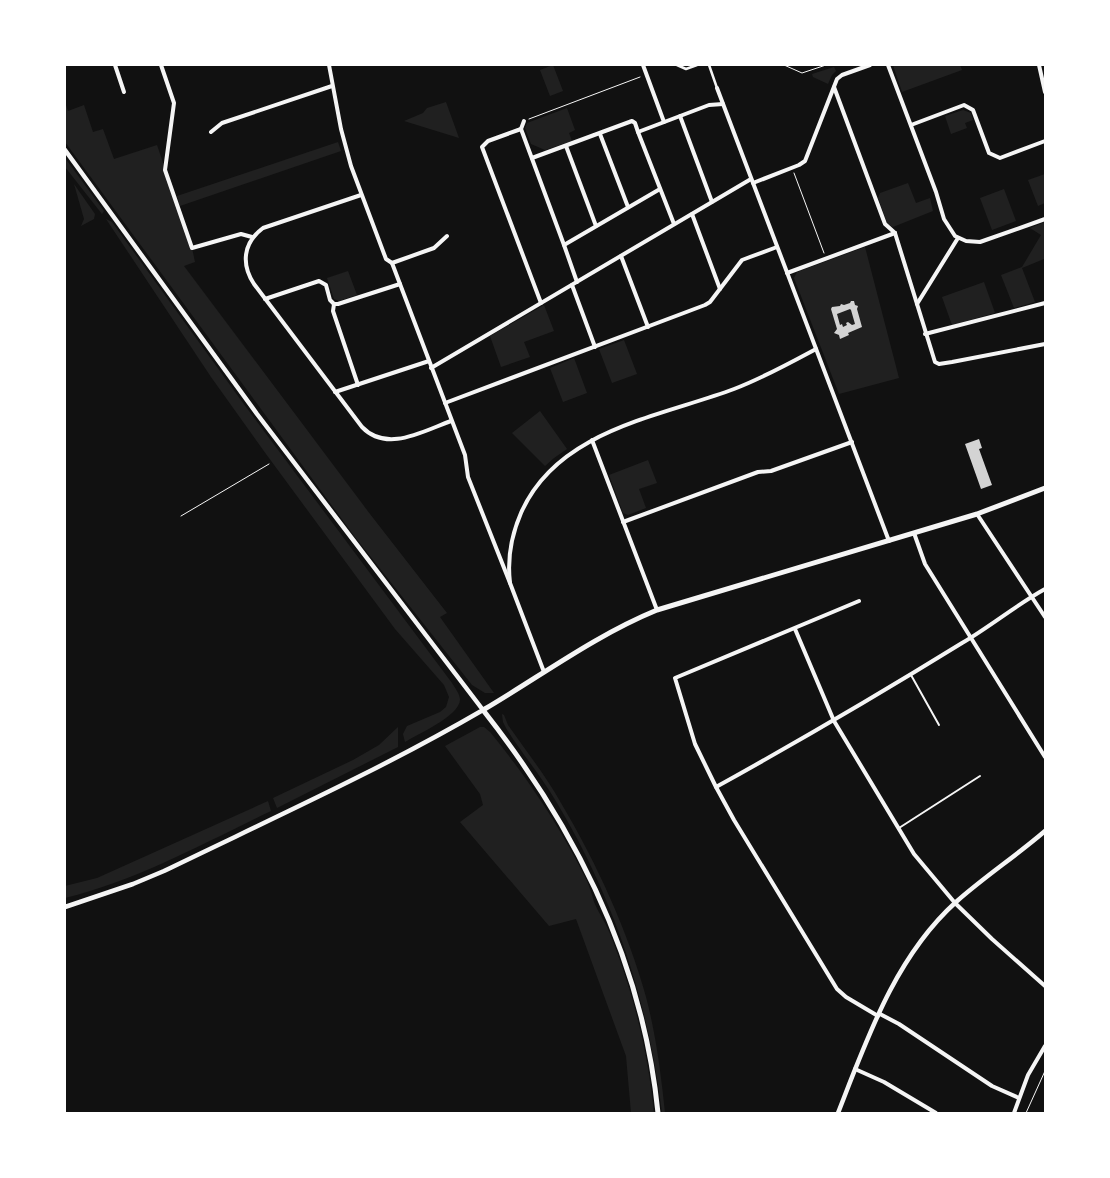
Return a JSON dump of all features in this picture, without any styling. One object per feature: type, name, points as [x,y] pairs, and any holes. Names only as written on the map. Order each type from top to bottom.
[{"type":"main road","points":[[658,1113],[653,1074],[640,1013],[622,954],[602,902],[573,844],[548,801],[526,767],[483,710],[605,634],[657,610],[914,534],[976,514],[1045,488]]},
{"type":"street","points":[[115,65],[124,92]]},
{"type":"street","points":[[161,65],[174,103],[165,170],[192,248],[241,234],[252,238]]},
{"type":"street","points":[[329,65],[343,139],[361,194],[386,259],[389,263],[392,263],[465,455],[468,477],[544,672]]},
{"type":"street","points":[[643,65],[664,122]]},
{"type":"street","points":[[678,65],[686,69],[697,65]]},
{"type":"street","points":[[709,65],[889,541]]},
{"type":"street","points":[[431,368],[712,202],[752,181],[802,164],[808,157],[837,79],[842,75],[870,65]]},
{"type":"street","points":[[888,65],[946,223],[958,238],[970,242],[985,241],[1045,219]]},
{"type":"street","points":[[1038,65],[1045,92]]},
{"type":"street","points":[[211,132],[222,123],[332,86]]},
{"type":"street","points":[[834,86],[885,224],[895,233],[933,361],[939,364],[1045,344]]},
{"type":"street","points":[[638,132],[709,105],[723,104]]},
{"type":"street","points":[[911,125],[964,105],[973,110],[989,153],[1000,158],[1045,140]]},
{"type":"street","points":[[680,116],[712,202]]},
{"type":"street","points":[[524,121],[521,129],[577,282]]},
{"type":"street","points":[[532,158],[632,121],[674,224]]},
{"type":"street","points":[[521,129],[488,141],[482,147],[541,304]]},
{"type":"street","points":[[600,134],[628,207]]},
{"type":"street","points":[[566,146],[596,226]]},
{"type":"street","points":[[65,150],[257,414],[483,710],[345,785],[164,871],[126,887],[65,907]]},
{"type":"street","points":[[564,245],[660,190]]},
{"type":"street","points":[[361,194],[263,228],[252,238],[246,252],[246,269],[265,299],[366,432],[382,440],[398,439],[452,421]]},
{"type":"street","points":[[692,214],[720,289]]},
{"type":"street","points":[[787,273],[895,233]]},
{"type":"street","points":[[392,263],[434,248],[447,236]]},
{"type":"street","points":[[916,304],[958,238]]},
{"type":"street","points":[[445,403],[705,305],[742,260],[777,247]]},
{"type":"street","points":[[621,256],[648,326]]},
{"type":"street","points":[[265,299],[319,281],[326,285],[330,300],[334,304]]},
{"type":"street","points":[[334,304],[400,284]]},
{"type":"street","points":[[572,285],[595,347]]},
{"type":"street","points":[[925,334],[1045,303]]},
{"type":"street","points":[[334,304],[333,311],[358,384]]},
{"type":"street","points":[[510,584],[508,562],[515,526],[530,495],[538,484],[552,468],[567,456],[592,440],[640,419],[736,388],[775,371],[816,348]]},
{"type":"street","points":[[335,392],[429,361]]},
{"type":"street","points":[[592,440],[657,610]]},
{"type":"street","points":[[623,522],[758,472],[771,471],[852,442]]},
{"type":"street","points":[[976,514],[1045,617]]},
{"type":"street","points":[[914,534],[926,564],[970,639],[995,675],[1045,757]]},
{"type":"street","points":[[716,787],[834,721],[911,675],[970,639],[1031,596],[1045,589]]},
{"type":"street","points":[[859,602],[675,678],[694,744],[734,820],[837,989],[846,998],[899,1024],[992,1086],[1019,1098]]},
{"type":"street","points":[[795,629],[834,721],[914,854],[955,902],[992,939],[1045,986]]},
{"type":"street","points":[[838,1113],[879,1015],[896,979],[912,954],[955,902],[1045,831]]},
{"type":"street","points":[[1014,1113],[1028,1075],[1045,1046]]},
{"type":"street","points":[[855,1069],[884,1082],[936,1113]]},
{"type":"lane","points":[[911,675],[939,725]]},
{"type":"lane","points":[[899,828],[980,776]]},
{"type":"path","points":[[784,65],[802,74],[826,65]]},
{"type":"path","points":[[524,121],[646,75]]},
{"type":"path","points":[[792,168],[826,259]]},
{"type":"path","points":[[180,516],[270,464]]},
{"type":"path","points":[[1026,1113],[1045,1072]]},
{"type":"shaded area","points":[[553,65],[563,91],[550,96],[540,70]]},
{"type":"shaded area","points":[[893,65],[960,65],[962,70],[902,92]]},
{"type":"shaded area","points":[[834,67],[836,71],[828,84],[813,77],[812,74]]},
{"type":"shaded area","points":[[65,102],[68,111],[84,105],[93,132],[103,129],[114,159],[157,145],[192,248],[195,262],[184,266],[370,514],[447,613],[440,617],[494,693],[485,693],[472,685],[355,537],[65,142]]},
{"type":"shaded area","points":[[446,102],[459,138],[404,121],[423,113],[427,108]]},
{"type":"shaded area","points":[[567,108],[575,130],[569,133],[572,141],[545,150],[531,144],[525,128],[527,123]]},
{"type":"shaded area","points":[[963,110],[971,113],[973,120],[965,123],[967,128],[951,134],[945,116]]},
{"type":"shaded area","points":[[338,142],[341,151],[180,206],[177,196]]},
{"type":"shaded area","points":[[65,158],[104,211],[102,214],[65,167]]},
{"type":"shaded area","points":[[1045,174],[1045,203],[1038,206],[1028,180]]},
{"type":"shaded area","points":[[908,183],[916,203],[930,198],[933,211],[893,227],[888,225],[878,198],[880,193]]},
{"type":"shaded area","points":[[74,184],[95,214],[94,219],[81,226],[84,219]]},
{"type":"shaded area","points":[[1004,189],[1016,221],[992,230],[980,198]]},
{"type":"shaded area","points":[[106,219],[112,222],[243,403],[452,683],[460,700],[458,706],[446,718],[405,742],[403,734],[407,726],[440,712],[446,707],[449,697],[444,685],[395,629],[266,454],[211,377]]},
{"type":"shaded area","points":[[1045,222],[1045,260],[1022,268],[1035,302],[1014,308],[1001,275],[1022,267],[1041,235],[1030,228]]},
{"type":"shaded area","points":[[865,247],[899,378],[839,394],[794,278],[797,272]]},
{"type":"shaded area","points":[[348,271],[357,295],[339,301],[334,299],[327,278]]},
{"type":"shaded area","points":[[984,282],[995,313],[952,325],[942,297]]},
{"type":"shaded area","points":[[544,305],[554,331],[524,342],[530,357],[501,367],[490,336]]},
{"type":"shaded area","points":[[624,340],[637,374],[612,383],[599,349]]},
{"type":"shaded area","points":[[574,358],[587,393],[563,402],[550,368]]},
{"type":"shaded area","points":[[540,411],[567,449],[545,466],[512,433]]},
{"type":"shaded area","points":[[648,460],[657,483],[639,489],[646,508],[628,515],[623,513],[609,475]]},
{"type":"shaded area","points":[[502,714],[549,783],[587,849],[610,897],[639,972],[650,1011],[658,1055],[665,1113],[662,1113],[656,1072],[638,992],[612,914],[596,876],[577,839],[551,793],[506,728]]},
{"type":"shaded area","points":[[398,727],[398,747],[277,808],[273,798],[353,760],[379,745]]},
{"type":"shaded area","points":[[480,727],[484,727],[490,732],[530,785],[555,822],[587,881],[594,902],[617,951],[632,996],[648,1066],[654,1113],[631,1113],[626,1056],[576,919],[549,926],[460,822],[483,805],[480,794],[445,746]]},
{"type":"shaded area","points":[[268,801],[271,811],[196,848],[119,881],[65,898],[65,886],[97,878]]},
{"type":"building","points":[[854,301],[855,305],[858,306],[857,309],[862,327],[840,339],[839,335],[834,333],[837,329],[831,309],[841,304]],"holes":[[[851,310],[855,324],[852,325],[848,322],[843,327],[842,324],[840,325],[837,314]]]},
{"type":"building","points":[[979,439],[982,448],[979,449],[992,485],[981,489],[965,444]]}]
